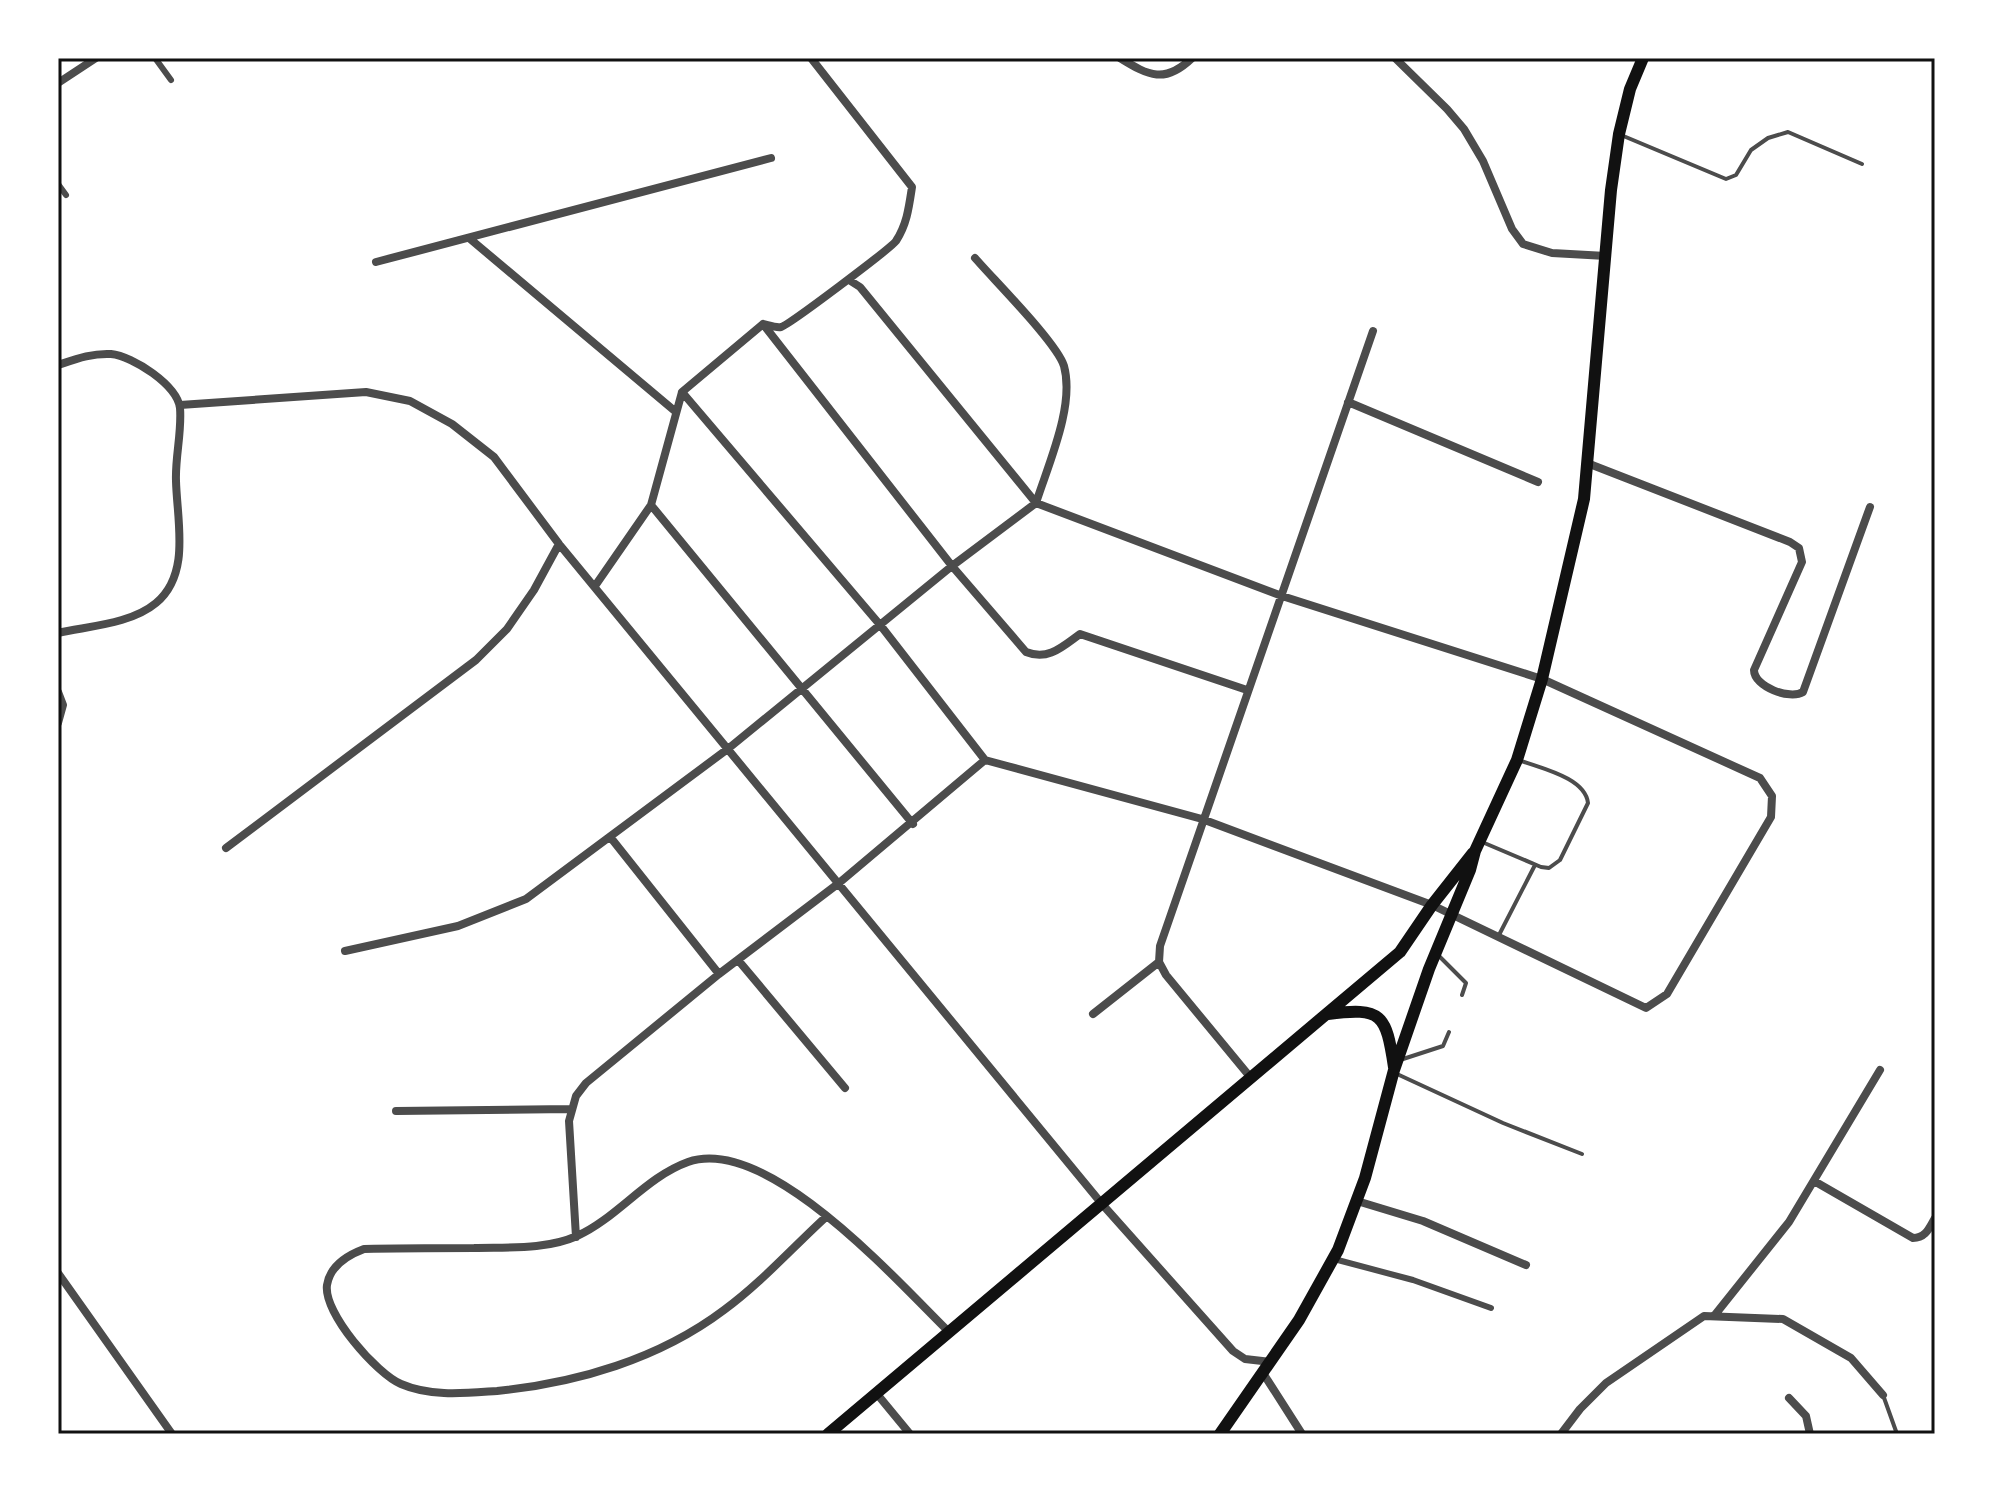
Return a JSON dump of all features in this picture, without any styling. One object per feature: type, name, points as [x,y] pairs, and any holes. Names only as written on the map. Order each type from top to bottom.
[{"type":"main road","points":[[1220,1434],[1299,1320],[1334,1259],[1357,1201],[1395,1068],[1435,952],[1517,760],[1542,679],[1584,499],[1619,134],[1630,89],[1643,58]]},
{"type":"main road","points":[[828,1434],[1400,952],[1478,846]]},
{"type":"main road","points":[[1327,1014],[1356,1010],[1375,1015],[1388,1031],[1395,1068]]},
{"type":"street","points":[[59,80],[96,58]]},
{"type":"street","points":[[155,58],[171,80]]},
{"type":"street","points":[[763,324],[780,327],[791,322],[849,280],[895,244],[907,219],[912,187],[811,58]]},
{"type":"street","points":[[1120,58],[1146,74],[1160,75],[1182,68],[1192,58]]},
{"type":"street","points":[[1395,58],[1464,129],[1483,161],[1512,229],[1523,244],[1552,253],[1606,256]]},
{"type":"street","points":[[376,262],[771,158]]},
{"type":"street","points":[[58,184],[66,195]]},
{"type":"street","points":[[469,238],[676,412]]},
{"type":"street","points":[[345,951],[458,926],[526,899],[729,748],[952,566],[1036,503],[1067,397],[1063,363],[1052,346],[975,258]]},
{"type":"street","points":[[682,392],[881,626],[985,760],[1202,819],[1432,905],[1646,1008],[1667,994],[1771,817],[1772,796],[1760,778],[1542,679],[1282,596],[1036,503],[860,287],[849,280]]},
{"type":"street","points":[[595,586],[651,505],[682,392],[763,324]]},
{"type":"street","points":[[763,324],[952,566],[1026,652],[1036,656],[1050,654],[1080,634],[1247,690]]},
{"type":"street","points":[[1251,1078],[1166,975],[1159,962],[1160,946],[1373,331]]},
{"type":"street","points":[[58,365],[90,354],[115,354],[146,368],[166,385],[180,405],[175,463],[179,570],[156,603],[129,617],[58,633]]},
{"type":"street","points":[[180,405],[366,392],[410,401],[452,424],[494,457],[559,544],[1102,1204],[1233,1351],[1245,1359],[1271,1362]]},
{"type":"street","points":[[1348,402],[1538,482]]},
{"type":"street","points":[[1587,463],[1799,548],[1802,562],[1754,670],[1758,682],[1789,695],[1797,696],[1803,692],[1870,507]]},
{"type":"street","points":[[651,505],[913,824]]},
{"type":"street","points":[[226,848],[476,660],[507,629],[534,590],[559,544]]},
{"type":"street","points":[[58,692],[63,705],[58,723]]},
{"type":"street","points":[[576,1237],[569,1121],[576,1096],[586,1083],[719,974],[913,824],[985,760]]},
{"type":"street","points":[[611,838],[719,974]]},
{"type":"street","points":[[738,960],[845,1088]]},
{"type":"street","points":[[1093,1014],[1159,962]]},
{"type":"street","points":[[1714,1316],[1789,1222],[1880,1070]]},
{"type":"street","points":[[396,1111],[571,1109]]},
{"type":"street","points":[[827,1216],[724,1311],[667,1346],[601,1372],[529,1388],[458,1394],[424,1391],[400,1384],[367,1357],[336,1316],[329,1300],[327,1285],[342,1259],[364,1249],[517,1247],[576,1237],[672,1169],[690,1161],[706,1159],[748,1166],[784,1185],[827,1216],[855,1239],[949,1332]]},
{"type":"street","points":[[1814,1181],[1913,1238],[1920,1238],[1926,1233],[1935,1218]]},
{"type":"street","points":[[1357,1201],[1423,1221],[1526,1265]]},
{"type":"street","points":[[1334,1259],[1413,1280],[1491,1308]]},
{"type":"street","points":[[58,1273],[172,1434]]},
{"type":"street","points":[[1561,1434],[1606,1383],[1704,1316],[1783,1319],[1851,1358],[1883,1395]]},
{"type":"street","points":[[1263,1373],[1302,1434]]},
{"type":"street","points":[[877,1394],[910,1434]]},
{"type":"street","points":[[1789,1398],[1806,1416],[1810,1434]]},
{"type":"lane","points":[[1619,134],[1726,179],[1736,175],[1751,150],[1768,138],[1788,132],[1862,164]]},
{"type":"lane","points":[[1478,846],[1549,868],[1560,860],[1588,803],[1587,796],[1579,787],[1566,779],[1517,760]]},
{"type":"lane","points":[[1498,937],[1535,865]]},
{"type":"lane","points":[[1435,952],[1466,983],[1462,995]]},
{"type":"lane","points":[[1395,1068],[1443,1046],[1449,1032]]},
{"type":"lane","points":[[1395,1068],[1503,1123],[1582,1154]]},
{"type":"lane","points":[[1883,1395],[1897,1434]]}]
